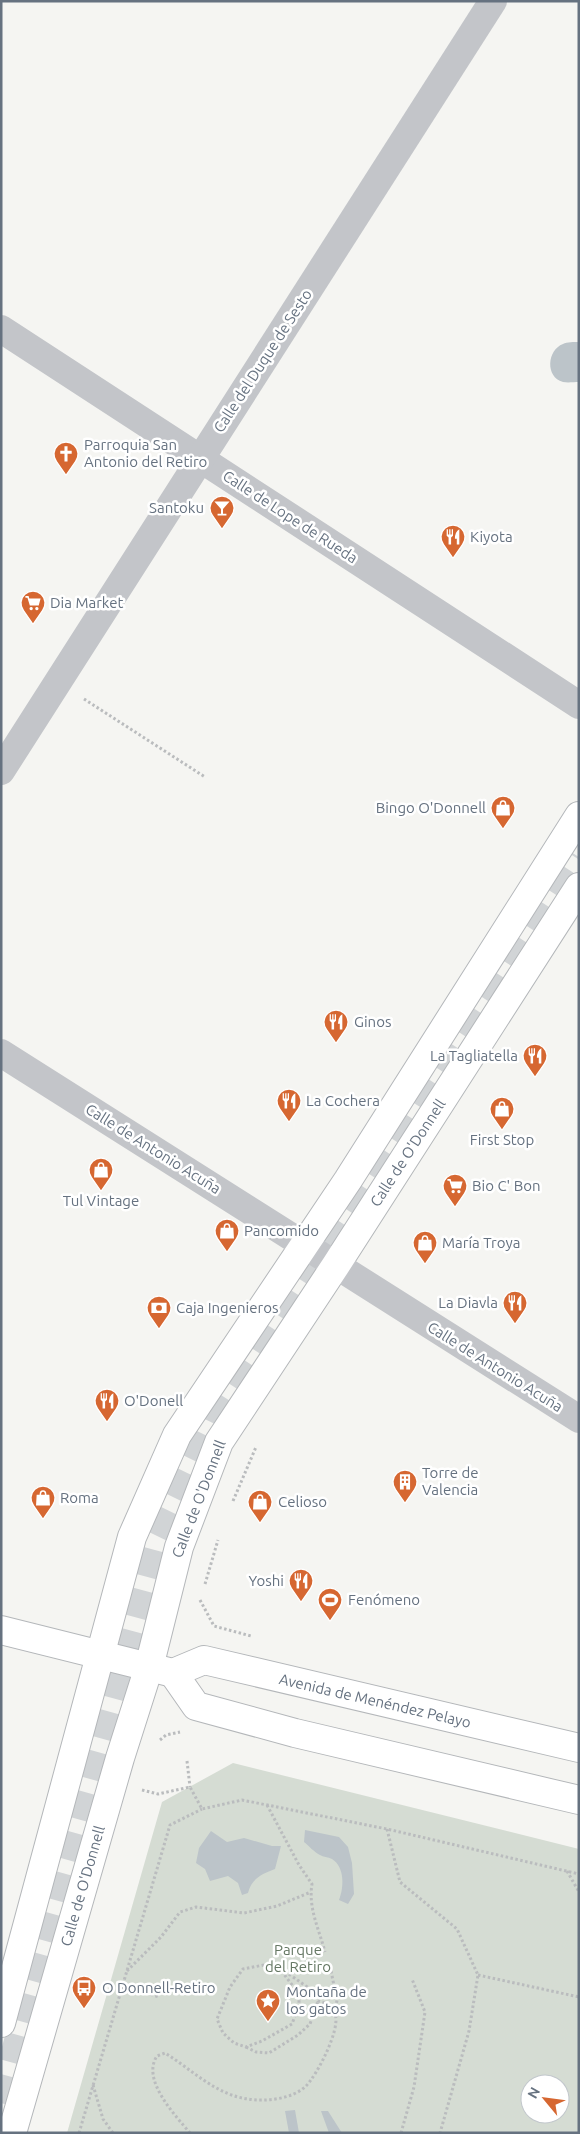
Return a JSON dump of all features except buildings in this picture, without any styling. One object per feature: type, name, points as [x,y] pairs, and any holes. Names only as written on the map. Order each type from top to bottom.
[{"type":"main road","points":[[1,2023],[132,1537],[177,1435],[304,1246],[579,816]]},
{"type":"main road","name":"Calle de O'Donnell","points":[[12,2133],[120,1758],[161,1670],[179,1547],[219,1442],[336,1265],[579,887]]},
{"type":"main road","points":[[1,1630],[161,1670],[196,1706],[295,1733],[579,1800]]},
{"type":"main road","name":"Avenida de Menéndez Pelayo","points":[[161,1670],[204,1660],[579,1748]]},
{"type":"street","name":"Calle del Duque de Sesto","points":[[1,771],[493,1]]},
{"type":"street","name":"Calle de Lope de Rueda","points":[[1,329],[579,705]]},
{"type":"street","name":"Calle de Antonio Acuña","points":[[1,1053],[579,1419]]},
{"type":"street","points":[[551,1793],[579,1792]]},
{"type":"path","points":[[58,683],[205,777]]},
{"type":"path","points":[[232,1502],[260,1440]]},
{"type":"path","points":[[218,1538],[200,1601],[214,1626],[258,1638]]},
{"type":"path","points":[[159,1740],[166,1735],[180,1732],[190,1733]]},
{"type":"path","points":[[187,1761],[190,1788],[202,1809]]},
{"type":"path","points":[[134,1788],[158,1794],[190,1788]]},
{"type":"path","points":[[79,2133],[170,1825],[202,1809],[242,1800],[387,1829],[579,1874]]},
{"type":"path","points":[[266,1805],[299,1865],[312,1884],[313,1916],[325,1952]]},
{"type":"path","points":[[387,1829],[400,1882],[457,1929],[478,1975],[469,2031],[440,2133]]},
{"type":"path","points":[[567,1870],[579,1892]]},
{"type":"path","points":[[126,1973],[161,1936],[180,1912],[196,1907],[244,1913],[277,1906],[311,1892]]},
{"type":"path","points":[[190,2133],[164,2101],[154,2082],[152,2067],[157,2056],[164,2053],[209,2084],[232,2095],[247,2099],[283,2098],[305,2087],[314,2075],[333,2038],[337,2019],[335,2012],[329,2005],[318,2001],[313,1991],[269,1964],[243,1969],[223,2000],[217,2020],[223,2033],[234,2043],[256,2052],[269,2053],[298,2035],[310,2024],[318,2001]]},
{"type":"path","points":[[246,2047],[262,2041],[292,2024],[299,2005],[299,1994],[280,1969]]},
{"type":"path","points":[[331,1971],[337,2000],[335,2012]]},
{"type":"path","points":[[478,1975],[579,1998]]},
{"type":"path","points":[[401,2133],[414,2087],[425,2012],[412,1979]]},
{"type":"path","points":[[122,1985],[158,1997]]},
{"type":"path","points":[[92,2084],[103,2119],[112,2133]]},
{"type":"green space","name":"Parque del Retiro","points":[[233,1763],[579,1849],[579,2133],[67,2133],[162,1802]]},
{"type":"shaded area","points":[[579,342],[579,382],[563,382],[553,375],[550,363],[551,357],[558,347],[565,343]]},
{"type":"shaded area","points":[[305,1830],[339,1837],[348,1847],[352,1863],[354,1894],[348,1904],[339,1900],[342,1890],[342,1878],[339,1867],[332,1859],[318,1854],[304,1842]]},
{"type":"shaded area","points":[[211,1831],[227,1842],[244,1838],[272,1846],[281,1846],[275,1869],[258,1877],[248,1893],[242,1895],[238,1883],[228,1876],[210,1881],[205,1869],[196,1863],[199,1848]]},
{"type":"shaded area","points":[[295,2110],[299,2133],[289,2133],[285,2111]]},
{"type":"shaded area","points":[[321,2111],[328,2111],[342,2133],[329,2133]]},
{"type":"tunnel","points":[[1,2103],[157,1537],[215,1418],[579,857]]},
{"type":"place","name":"Parroquia San Antonio del Retiro","points":[[66,475]]},
{"type":"place","name":"Santoku","points":[[222,529]]},
{"type":"place","name":"Kiyota","points":[[453,558]]},
{"type":"place","name":"Dia Market","points":[[33,624]]},
{"type":"place","name":"Bingo O'Donnell","points":[[503,829]]},
{"type":"place","name":"Ginos","points":[[336,1043]]},
{"type":"place","name":"La Tagliatella","points":[[535,1077]]},
{"type":"place","name":"La Cochera","points":[[289,1122]]},
{"type":"place","name":"First Stop","points":[[502,1130]]},
{"type":"place","name":"Tul Vintage","points":[[101,1191]]},
{"type":"place","name":"Bio C' Bon","points":[[455,1207]]},
{"type":"place","name":"Pancomido","points":[[227,1252]]},
{"type":"place","name":"María Troya","points":[[425,1264]]},
{"type":"place","name":"La Diavla","points":[[515,1324]]},
{"type":"place","name":"Caja Ingenieros","points":[[159,1329]]},
{"type":"place","name":"O'Donell","points":[[107,1422]]},
{"type":"place","name":"Torre de Valencia","points":[[405,1503]]},
{"type":"place","name":"Roma","points":[[43,1519]]},
{"type":"place","name":"Celioso","points":[[260,1523]]},
{"type":"place","name":"Yoshi","points":[[301,1602]]},
{"type":"place","name":"Fenómeno","points":[[330,1621]]},
{"type":"place","name":"O Donnell-Retiro","points":[[84,2009]]},
{"type":"place","name":"Montaña de los gatos","points":[[268,2022]]}]
